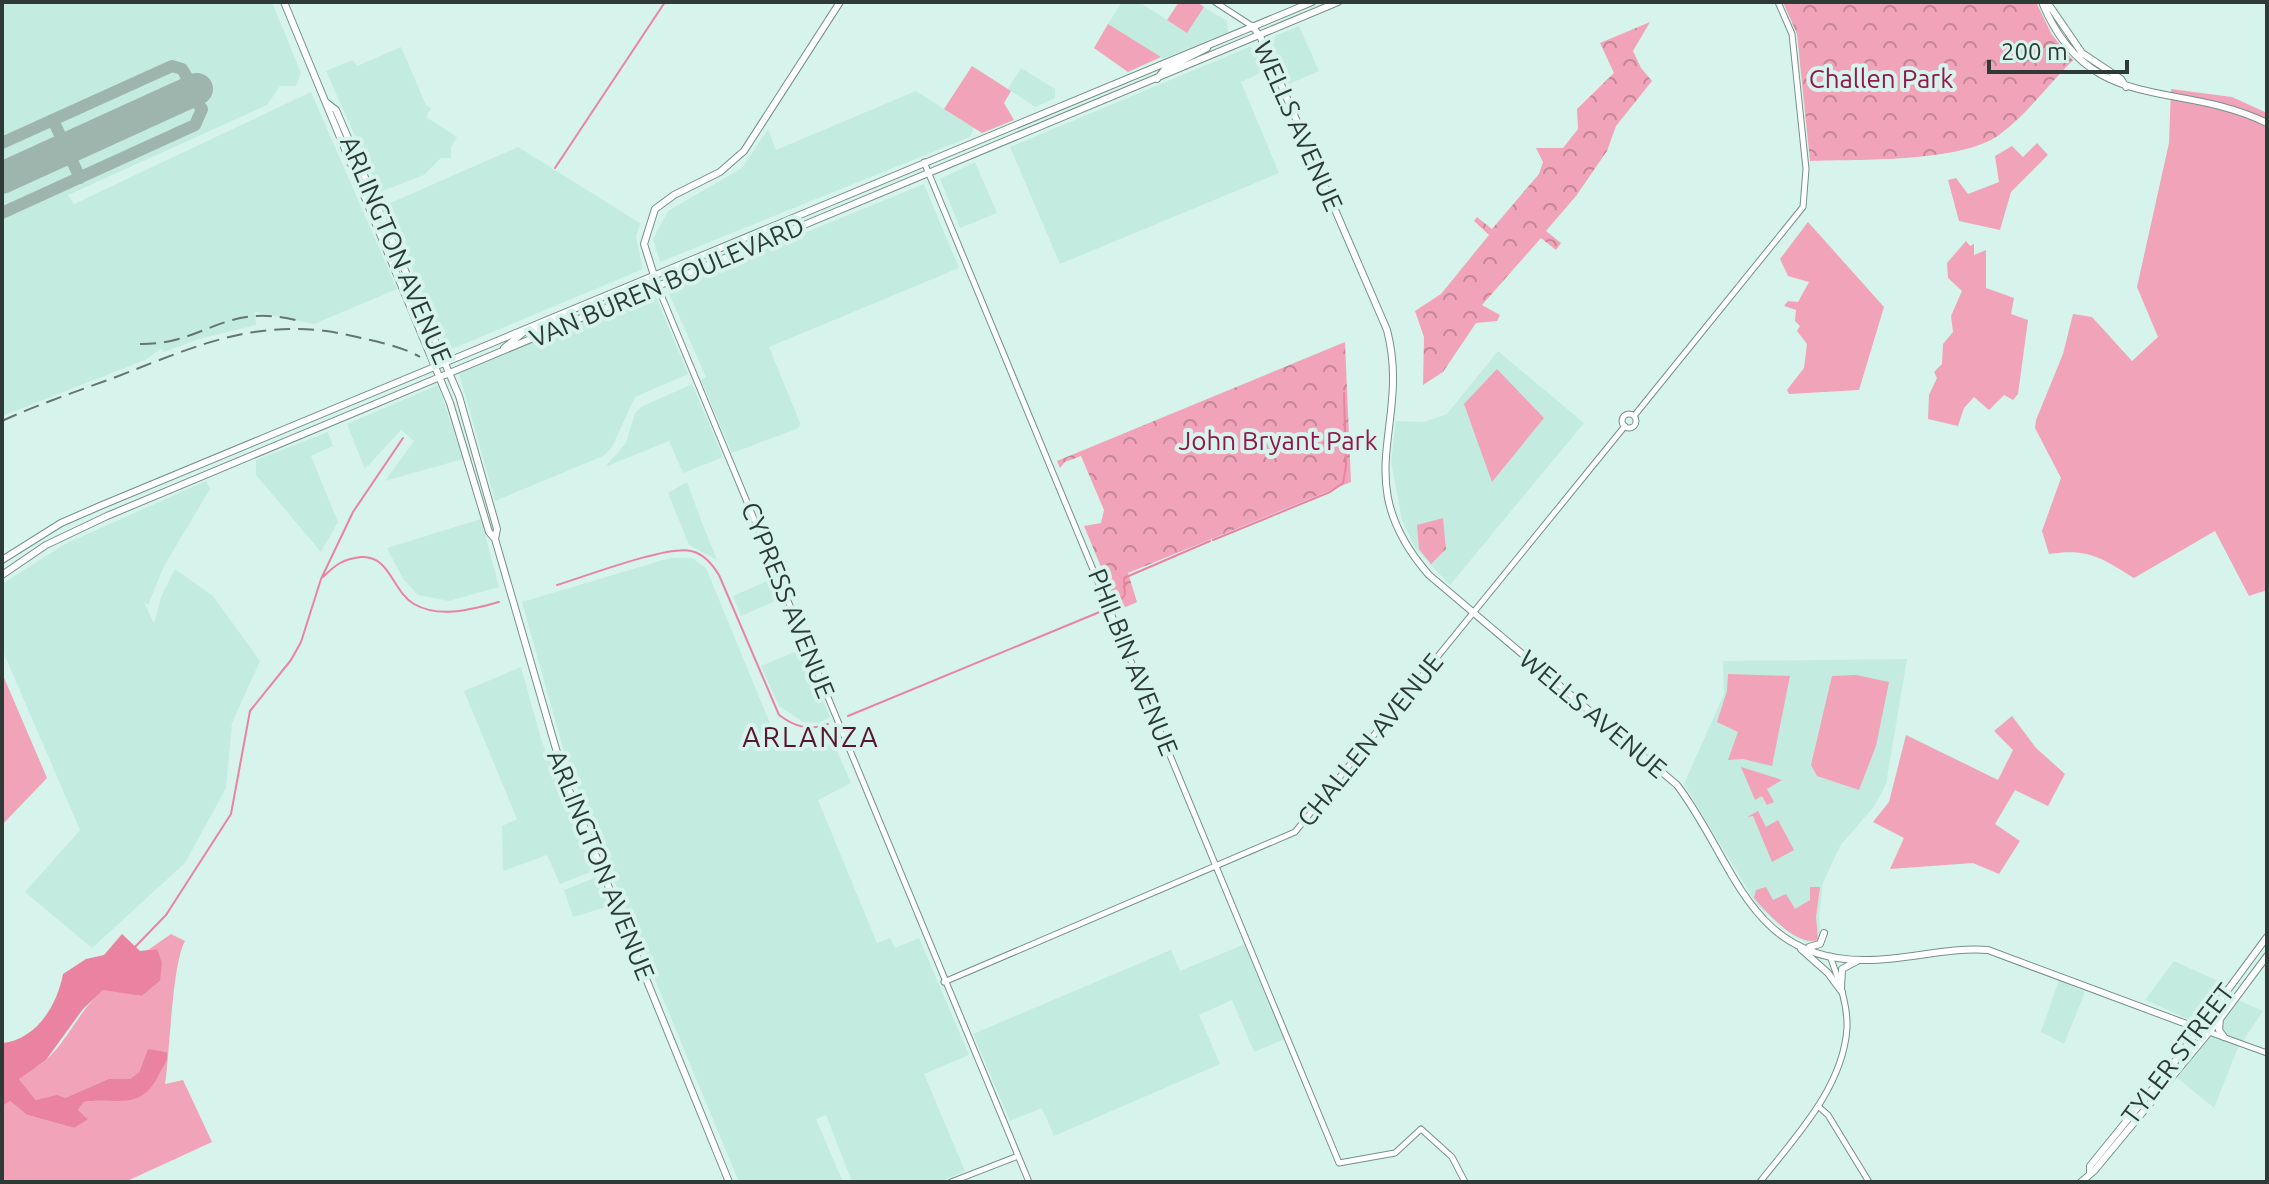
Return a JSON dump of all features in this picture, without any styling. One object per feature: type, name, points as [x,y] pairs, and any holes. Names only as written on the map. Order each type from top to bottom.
[{"type":"main road","name":"ARLINGTON AVENUE","points":[[284,2],[327,103],[327,113],[435,365],[489,532],[495,539],[565,780],[729,1182]]},
{"type":"main road","points":[[657,285],[644,244],[655,209],[674,195],[720,172],[744,151],[840,2]]},
{"type":"main road","name":"VAN BUREN BOULEVARD","points":[[2,560],[61,523],[1312,2]]},
{"type":"main road","name":"VAN BUREN BOULEVARD","points":[[2,575],[46,545],[93,522],[1338,2]]},
{"type":"main road","points":[[2044,2],[2082,53],[2121,79],[2126,87],[2223,107],[2267,123]]},
{"type":"main road","name":"WELLS AVENUE","points":[[1252,26],[1260,36],[1387,330],[1393,365],[1384,470],[1395,521],[1415,560],[1473,614],[1677,785],[1692,804],[1743,898],[1757,915],[1797,946],[1830,956],[1860,960],[1958,948],[1988,950],[2208,1032]]},
{"type":"main road","points":[[1157,79],[1165,69],[1202,54],[1212,44]]},
{"type":"main road","name":"ARLINGTON AVENUE","points":[[327,103],[336,110],[445,361],[497,529],[495,539]]},
{"type":"main road","points":[[786,220],[790,230]]},
{"type":"main road","points":[[533,337],[537,329],[560,319],[570,310]]},
{"type":"main road","points":[[502,351],[529,327]]},
{"type":"main road","points":[[475,482],[485,506],[490,506]]},
{"type":"main road","points":[[1797,946],[1820,944],[1824,933]]},
{"type":"main road","name":"TYLER STREET","points":[[2090,1172],[2090,1166],[2199,1029],[2267,937]]},
{"type":"main road","points":[[1797,946],[1828,973],[1842,992]]},
{"type":"main road","name":"TYLER STREET","points":[[2081,1182],[2220,1019],[2267,956]]},
{"type":"main road","points":[[1842,992],[1842,969],[1860,960]]},
{"type":"main road","points":[[2220,1019],[2219,1030],[2224,1037]]},
{"type":"street","points":[[1215,2],[1252,26]]},
{"type":"street","name":"CHALLEN AVENUE","points":[[944,982],[1217,868],[1295,832],[1625,426],[1635,425],[1634,416],[1803,207],[1806,169],[1792,34],[1778,2]]},
{"type":"street","name":"PHILBIN AVENUE","points":[[924,162],[1339,1163],[1395,1153],[1421,1129],[1452,1157],[1465,1182]]},
{"type":"street","name":"CYPRESS AVENUE","points":[[657,285],[1029,1182]]},
{"type":"street","points":[[1760,1182],[1818,1106],[1834,1074],[1847,1032],[1842,992],[1830,956]]},
{"type":"street","name":"WELLS AVENUE","points":[[2208,1032],[2267,1053]]},
{"type":"street","points":[[1818,1106],[1828,1115],[1869,1182]]},
{"type":"street","points":[[951,1182],[1018,1156]]},
{"type":"shaded area","points":[[2,2],[272,2],[301,73],[296,86],[280,86],[267,105],[68,195],[74,204],[311,92],[397,289],[314,324],[255,312],[256,325],[199,339],[164,352],[161,349],[145,360],[2,416]]},
{"type":"shaded area","points":[[1122,2],[1139,2],[1186,32],[1204,7],[1227,21],[1228,32],[1163,59],[1108,24]]},
{"type":"shaded area","points":[[1299,26],[1319,71],[1289,84],[1272,43],[1275,36]]},
{"type":"shaded area","points":[[401,47],[426,105],[431,108],[426,117],[457,137],[451,147],[451,158],[441,158],[424,175],[380,192],[326,71],[353,60],[357,66]]},
{"type":"shaded area","points":[[1249,47],[1255,49],[1265,71],[1241,82],[1279,173],[1060,264],[1010,147]]},
{"type":"shaded area","points":[[1021,68],[1055,89],[1055,98],[1035,107],[1008,89]]},
{"type":"shaded area","points":[[916,91],[974,128],[970,137],[660,262],[653,239],[668,211],[742,168],[768,129],[776,150]]},
{"type":"shaded area","points":[[518,147],[640,223],[636,237],[643,269],[447,351],[386,205]]},
{"type":"shaded area","points":[[975,162],[997,213],[960,228],[940,179]]},
{"type":"shaded area","points":[[924,184],[959,268],[769,347],[800,423],[799,428],[732,453],[701,380],[706,377],[667,289]]},
{"type":"shaded area","points":[[654,292],[688,374],[635,397],[612,447],[603,456],[495,501],[459,373]]},
{"type":"shaded area","points":[[1498,351],[1584,423],[1450,585],[1415,548],[1402,520],[1391,462],[1396,421],[1424,422],[1447,414]]},
{"type":"shaded area","points":[[692,384],[723,457],[683,473],[669,441],[605,467],[626,443],[635,413],[641,407]]},
{"type":"shaded area","points":[[438,385],[463,459],[385,481],[414,441],[401,430],[365,469],[347,424]]},
{"type":"shaded area","points":[[328,432],[333,446],[311,456],[338,522],[321,552],[256,475],[256,460]]},
{"type":"shaded area","points":[[206,481],[210,489],[164,566],[148,605],[144,602],[154,624],[161,597],[175,569],[213,596],[260,661],[232,723],[226,788],[185,863],[92,948],[25,892],[80,830],[2,649],[2,584],[65,544]]},
{"type":"shaded area","points":[[687,482],[717,560],[689,545],[668,493]]},
{"type":"shaded area","points":[[481,519],[499,587],[449,601],[418,595],[403,579],[387,548]]},
{"type":"shaded area","points":[[670,558],[692,558],[706,568],[771,726],[790,742],[807,748],[831,737],[851,783],[818,800],[877,943],[890,938],[895,948],[919,938],[969,1055],[924,1074],[965,1171],[939,1182],[852,1182],[826,1115],[816,1119],[843,1182],[739,1182],[595,835],[563,748],[522,602]]},
{"type":"shaded area","points":[[772,579],[780,599],[741,616],[733,596]]},
{"type":"shaded area","points":[[802,649],[830,717],[819,723],[803,722],[779,706],[761,666]]},
{"type":"shaded area","points":[[1907,659],[1886,784],[1875,805],[1840,846],[1823,883],[1819,917],[1821,940],[1815,945],[1793,936],[1757,905],[1684,784],[1724,694],[1723,661]]},
{"type":"shaded area","points":[[521,667],[541,739],[593,871],[560,884],[547,855],[503,871],[502,826],[517,819],[464,691]]},
{"type":"shaded area","points":[[597,877],[610,906],[573,917],[564,890]]},
{"type":"shaded area","points":[[122,934],[140,951],[157,949],[162,963],[160,981],[142,996],[103,990],[83,1009],[46,1060],[19,1079],[36,1100],[57,1095],[65,1098],[108,1079],[130,1079],[139,1072],[148,1049],[167,1052],[166,1061],[152,1087],[136,1098],[84,1102],[78,1110],[88,1119],[74,1128],[27,1115],[10,1101],[2,1106],[2,1043],[35,1028],[56,998],[63,974],[86,959],[104,955]]},
{"type":"shaded area","points":[[1245,944],[1285,1039],[1254,1052],[1232,1000],[1199,1015],[1220,1064],[1054,1136],[1042,1108],[1010,1121],[973,1034],[1171,950],[1180,971]]},
{"type":"shaded area","points":[[2174,961],[2229,986],[2224,994],[2263,1011],[2237,1050],[2214,1108],[2175,1076],[2213,1030],[2145,1000]]},
{"type":"shaded area","points":[[2059,980],[2085,992],[2064,1044],[2041,1032]]},
{"type":"green space","points":[[1179,2],[1197,2],[1204,7],[1187,33],[1167,20]]},
{"type":"green space","name":"Challen Park","points":[[1783,2],[2036,2],[2052,35],[2073,60],[2019,118],[1999,135],[1982,144],[1960,151],[1908,158],[1810,161],[1797,34]]},
{"type":"green space","points":[[1650,22],[1633,51],[1652,81],[1616,126],[1607,151],[1576,196],[1546,231],[1561,243],[1556,250],[1541,238],[1482,305],[1500,315],[1497,321],[1476,323],[1443,372],[1423,385],[1424,337],[1415,311],[1441,294],[1489,235],[1474,221],[1477,217],[1492,229],[1539,174],[1543,162],[1536,148],[1563,148],[1578,129],[1577,109],[1614,73],[1600,43]]},
{"type":"green space","points":[[1108,24],[1161,57],[1128,72],[1094,48]]},
{"type":"green space","points":[[972,66],[1011,91],[1004,103],[1014,120],[982,133],[944,109]]},
{"type":"green space","points":[[2171,89],[2232,97],[2267,113],[2267,590],[2249,596],[2215,531],[2134,578],[2094,556],[2075,552],[2049,554],[2042,531],[2061,478],[2035,428],[2036,420],[2063,354],[2073,314],[2092,317],[2132,361],[2158,337],[2137,287],[2169,143]]},
{"type":"green space","points":[[2037,143],[2048,155],[2011,192],[2000,230],[1959,221],[1948,180],[1956,178],[1968,194],[1999,182],[1995,156],[2012,146],[2023,157]]},
{"type":"green space","points":[[1808,222],[1884,307],[1859,390],[1789,394],[1787,390],[1804,368],[1807,344],[1797,331],[1800,326],[1795,321],[1796,310],[1784,306],[1788,301],[1798,302],[1809,282],[1788,276],[1780,259]]},
{"type":"green space","points":[[1966,241],[1970,246],[1974,244],[1974,255],[1986,250],[1986,288],[2014,298],[2011,314],[2028,320],[2018,394],[2013,400],[2004,395],[1989,410],[1974,397],[1964,408],[1958,426],[1928,419],[1929,395],[1937,378],[1934,372],[1942,364],[1943,344],[1953,332],[1951,316],[1962,291],[1948,278],[1947,263]]},
{"type":"green space","name":"John Bryant Park","points":[[1345,342],[1351,482],[1128,573],[1137,602],[1119,610],[1084,526],[1101,523],[1104,510],[1081,456],[1065,462],[1060,468],[1057,461]]},
{"type":"green space","points":[[1497,369],[1544,418],[1492,482],[1464,404]]},
{"type":"green space","points":[[1443,518],[1446,549],[1431,564],[1419,549],[1417,525]]},
{"type":"green space","points":[[2,673],[47,778],[2,825]]},
{"type":"green space","points":[[1728,674],[1790,676],[1772,766],[1743,759],[1728,760],[1738,732],[1717,722],[1727,691]]},
{"type":"green space","points":[[1856,675],[1889,682],[1876,746],[1859,790],[1817,776],[1811,765],[1832,676]]},
{"type":"green space","points":[[2012,716],[2036,748],[2065,774],[2048,806],[2015,790],[1995,824],[2020,841],[1999,874],[1973,863],[1890,869],[1904,838],[1873,822],[1889,802],[1906,735],[1998,780],[2013,750],[1994,731]]},
{"type":"green space","points":[[1741,767],[1782,780],[1767,789],[1774,802],[1767,805],[1762,796],[1755,800]]},
{"type":"green space","points":[[1758,811],[1766,827],[1778,820],[1794,850],[1772,862],[1753,816],[1747,817]]},
{"type":"green space","points":[[1766,887],[1773,900],[1786,894],[1795,909],[1810,900],[1810,887],[1820,887],[1816,917],[1818,940],[1810,941],[1792,934],[1767,912],[1754,898],[1756,890]]},
{"type":"green space","points":[[171,934],[185,941],[174,988],[165,1084],[183,1080],[212,1142],[125,1182],[2,1182],[4,1103],[10,1101],[27,1115],[74,1128],[87,1118],[78,1110],[84,1102],[136,1097],[152,1086],[166,1061],[167,1052],[148,1050],[139,1072],[130,1079],[108,1079],[65,1098],[36,1100],[19,1079],[54,1052],[104,989],[142,996],[160,981],[157,949],[148,950]]},
{"type":"waterway","points":[[555,168],[665,2]]},
{"type":"waterway","points":[[1213,540],[1330,492],[1343,483],[1346,466],[1344,393]]},
{"type":"waterway","points":[[134,948],[166,915],[231,814],[250,711],[291,660],[301,642],[321,579],[353,512],[403,438]]},
{"type":"waterway","points":[[1118,605],[1125,594],[1124,578],[1210,541]]},
{"type":"waterway","points":[[557,585],[664,553],[679,550],[700,554],[719,575],[779,715],[802,727],[828,724]]},
{"type":"waterway","points":[[323,577],[344,561],[371,558],[385,568],[407,598],[424,609],[456,611],[499,602]]},
{"type":"waterway","points":[[848,716],[1102,611]]},
{"type":"taxiway","points":[[2,143],[172,66],[182,69],[187,77],[181,97],[195,100],[202,109],[195,125],[2,213]]},
{"type":"taxiway","points":[[53,120],[80,178]]},
{"type":"runway","points":[[2,178],[197,89]]},
{"type":"railway","points":[[140,344],[182,338],[252,316],[299,321]]},
{"type":"railway","points":[[2,421],[176,354],[234,336],[262,331],[323,331],[389,345],[420,357]]},
{"type":"district","name":"ARLANZA","points":[[811,737]]}]
